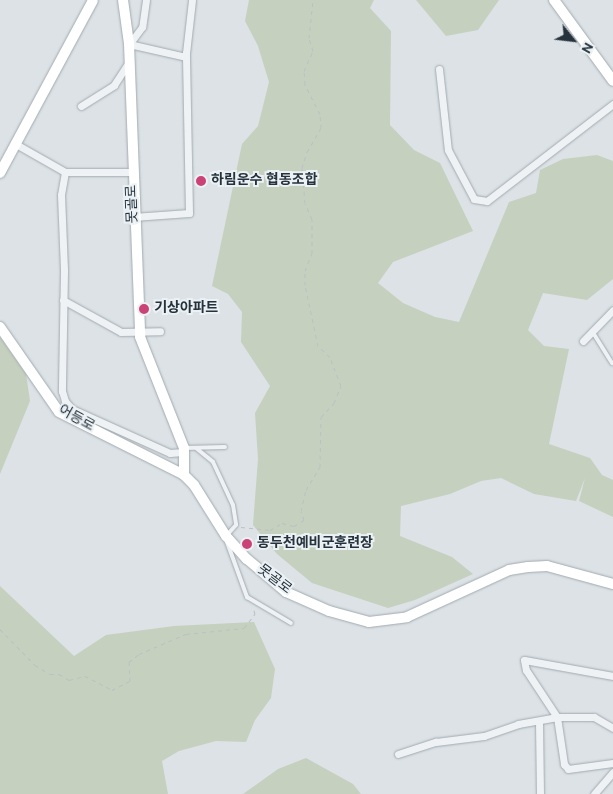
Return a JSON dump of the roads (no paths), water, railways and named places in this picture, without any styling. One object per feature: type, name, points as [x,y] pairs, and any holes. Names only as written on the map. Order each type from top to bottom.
[{"type":"street","points":[[0,173],[14,143],[93,0]]},
{"type":"street","name":"못골로","points":[[124,0],[129,44],[133,217],[139,332],[184,450],[184,475],[194,485],[226,536],[246,559],[286,592],[329,611],[369,622],[406,617],[509,570],[528,567],[547,566],[613,584]]},
{"type":"street","points":[[146,0],[142,27],[129,44],[186,57]]},
{"type":"street","points":[[133,217],[189,213],[186,57],[192,0]]},
{"type":"street","points":[[554,0],[613,81]]},
{"type":"street","points":[[81,106],[114,85],[129,62]]},
{"type":"street","points":[[439,69],[448,150],[474,199],[487,201],[613,104]]},
{"type":"street","points":[[14,143],[65,172],[61,195],[62,391],[65,401],[72,409],[170,453],[184,450]]},
{"type":"street","name":"못골로","points":[[65,172],[132,172]]},
{"type":"street","points":[[63,300],[121,332],[160,331]]},
{"type":"street","points":[[583,341],[613,310]]},
{"type":"street","name":"어등로","points":[[0,327],[59,412],[184,475]]},
{"type":"street","points":[[613,676],[524,660],[526,670],[558,717],[564,764],[568,769],[613,763]]},
{"type":"street","points":[[398,754],[436,742],[484,736],[518,724],[539,722],[558,717],[594,717],[613,728]]},
{"type":"street","points":[[539,722],[540,794]]},
{"type":"street","points":[[594,794],[613,772]]},
{"type":"lane","points":[[592,330],[612,363]]},
{"type":"lane","points":[[184,450],[225,447]]},
{"type":"lane","points":[[196,448],[213,462],[233,505],[236,525],[226,536],[230,558],[251,600],[291,623]]},
{"type":"place","name":"하림운수 협동조합","points":[[201,181]]},
{"type":"place","name":"기상아파트","points":[[144,309]]},
{"type":"place","name":"동두천예비군훈련장","points":[[247,544]]}]
